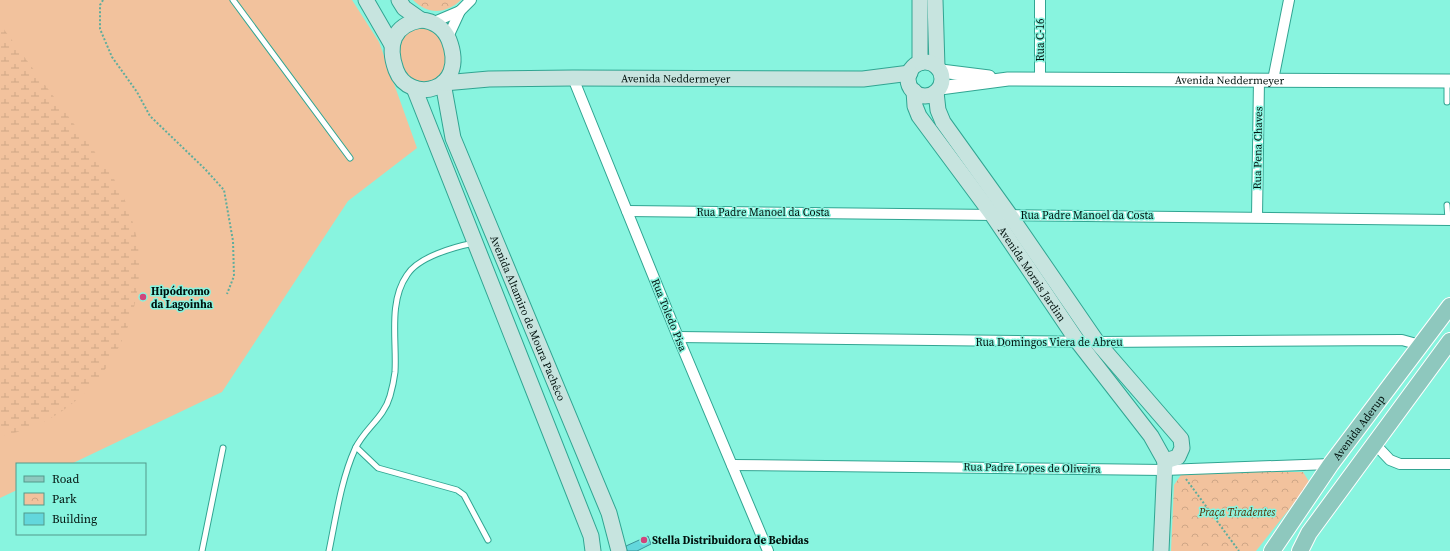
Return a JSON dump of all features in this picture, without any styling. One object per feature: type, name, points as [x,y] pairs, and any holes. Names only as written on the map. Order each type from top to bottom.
[{"type":"main road","points":[[366,0],[392,45]]},
{"type":"main road","points":[[399,0],[404,8],[442,28],[448,37],[454,60],[453,68],[443,83],[434,88],[424,90],[414,88],[403,81],[396,71],[392,55],[392,45],[399,30],[409,23],[428,21]]},
{"type":"main road","name":"Avenida Morais Jardim","points":[[920,0],[913,78],[915,106],[919,116],[991,214],[1078,342],[1151,436],[1163,461],[1178,457],[1182,448],[1181,440],[1175,431],[1097,342],[1009,214],[943,122],[938,110],[938,90]]},
{"type":"main road","points":[[935,0],[939,69],[942,82],[938,90],[923,96],[913,78],[929,62],[939,69]]},
{"type":"main road","name":"Avenida Neddermeyer","points":[[454,60],[464,68],[489,79]]},
{"type":"main road","name":"Avenida Neddermeyer","points":[[443,83],[489,79],[573,78],[913,78]]},
{"type":"main road","name":"Avenida Altamiro de Moura Pachêco","points":[[443,83],[453,138],[609,513],[619,551]]},
{"type":"main road","name":"Avenida Altamiro de Moura Pachêco","points":[[414,88],[590,536],[593,551]]},
{"type":"main road","points":[[1450,306],[1448,325],[1450,332]]},
{"type":"main road","name":"Avenida Aderup","points":[[1272,551],[1331,464],[1450,306]]},
{"type":"main road","name":"Avenida Aderup","points":[[1300,551],[1309,533],[1450,341]]},
{"type":"main road","points":[[1420,345],[1428,352],[1428,370]]},
{"type":"main road","points":[[1161,551],[1163,461]]},
{"type":"street","points":[[448,37],[460,11],[471,0]]},
{"type":"street","name":"Rua C-16","points":[[1040,0],[1040,80]]},
{"type":"street","points":[[1273,80],[1289,0]]},
{"type":"street","points":[[428,21],[460,11]]},
{"type":"street","name":"Avenida Neddermeyer","points":[[939,69],[1008,80]]},
{"type":"street","name":"Rua Toledo Pisa","points":[[573,78],[678,337],[768,551]]},
{"type":"street","name":"Avenida Neddermeyer","points":[[938,90],[1008,80],[1449,81]]},
{"type":"street","name":"Rua Pena Chaves","points":[[1258,216],[1260,80]]},
{"type":"street","name":"Rua Padre Manoel da Costa","points":[[627,211],[1258,216],[1449,220]]},
{"type":"street","name":"Rua Domingos Viera de Abreu","points":[[678,337],[1078,342],[1402,340],[1420,345]]},
{"type":"street","points":[[1374,443],[1390,460],[1400,464],[1450,464]]},
{"type":"street","name":"Rua Padre Lopes de Oliveira","points":[[732,465],[1163,461],[1179,469],[1331,464]]},
{"type":"lane","points":[[233,0],[350,158]]},
{"type":"lane","points":[[1447,102],[1449,81]]},
{"type":"lane","points":[[1447,204],[1449,220]]},
{"type":"lane","points":[[329,551],[342,492],[356,447],[380,417],[389,398],[395,374],[396,305],[400,288],[407,274],[421,263],[452,248],[474,243]]},
{"type":"lane","points":[[356,447],[378,468],[457,490],[464,495],[488,540]]},
{"type":"lane","points":[[202,551],[223,448]]},
{"type":"path","points":[[103,0],[100,5],[100,29],[112,57],[137,92],[150,116],[205,169],[224,190],[234,255],[234,276],[227,294]]},
{"type":"path","points":[[1179,469],[1239,551]]},
{"type":"green space","name":"Hipódromo da Lagoinha","points":[[0,0],[352,0],[379,42],[417,148],[348,201],[222,392],[73,463],[16,463],[16,490],[0,498]]},
{"type":"green space","points":[[413,0],[461,0],[449,8],[437,11],[425,8]]},
{"type":"green space","points":[[0,24],[111,174],[122,194],[130,214],[136,235],[139,257],[138,288],[131,318],[119,347],[102,373],[82,395],[58,414],[30,428],[0,436]]},
{"type":"green space","points":[[415,24],[441,30],[450,64],[435,84],[417,85],[404,72],[396,46],[399,38]]},
{"type":"green space","name":"Praça Tiradentes","points":[[1183,472],[1303,472],[1310,483],[1256,551],[1171,551],[1174,485]]},
{"type":"building","name":"Stella Distribuidora de Bebidas","points":[[648,536],[651,544],[637,551],[627,551],[626,546]]},
{"type":"place","name":"Hipódromo da Lagoinha","points":[[143,297]]},
{"type":"place","name":"Stella Distribuidora de Bebidas","points":[[644,540]]}]
